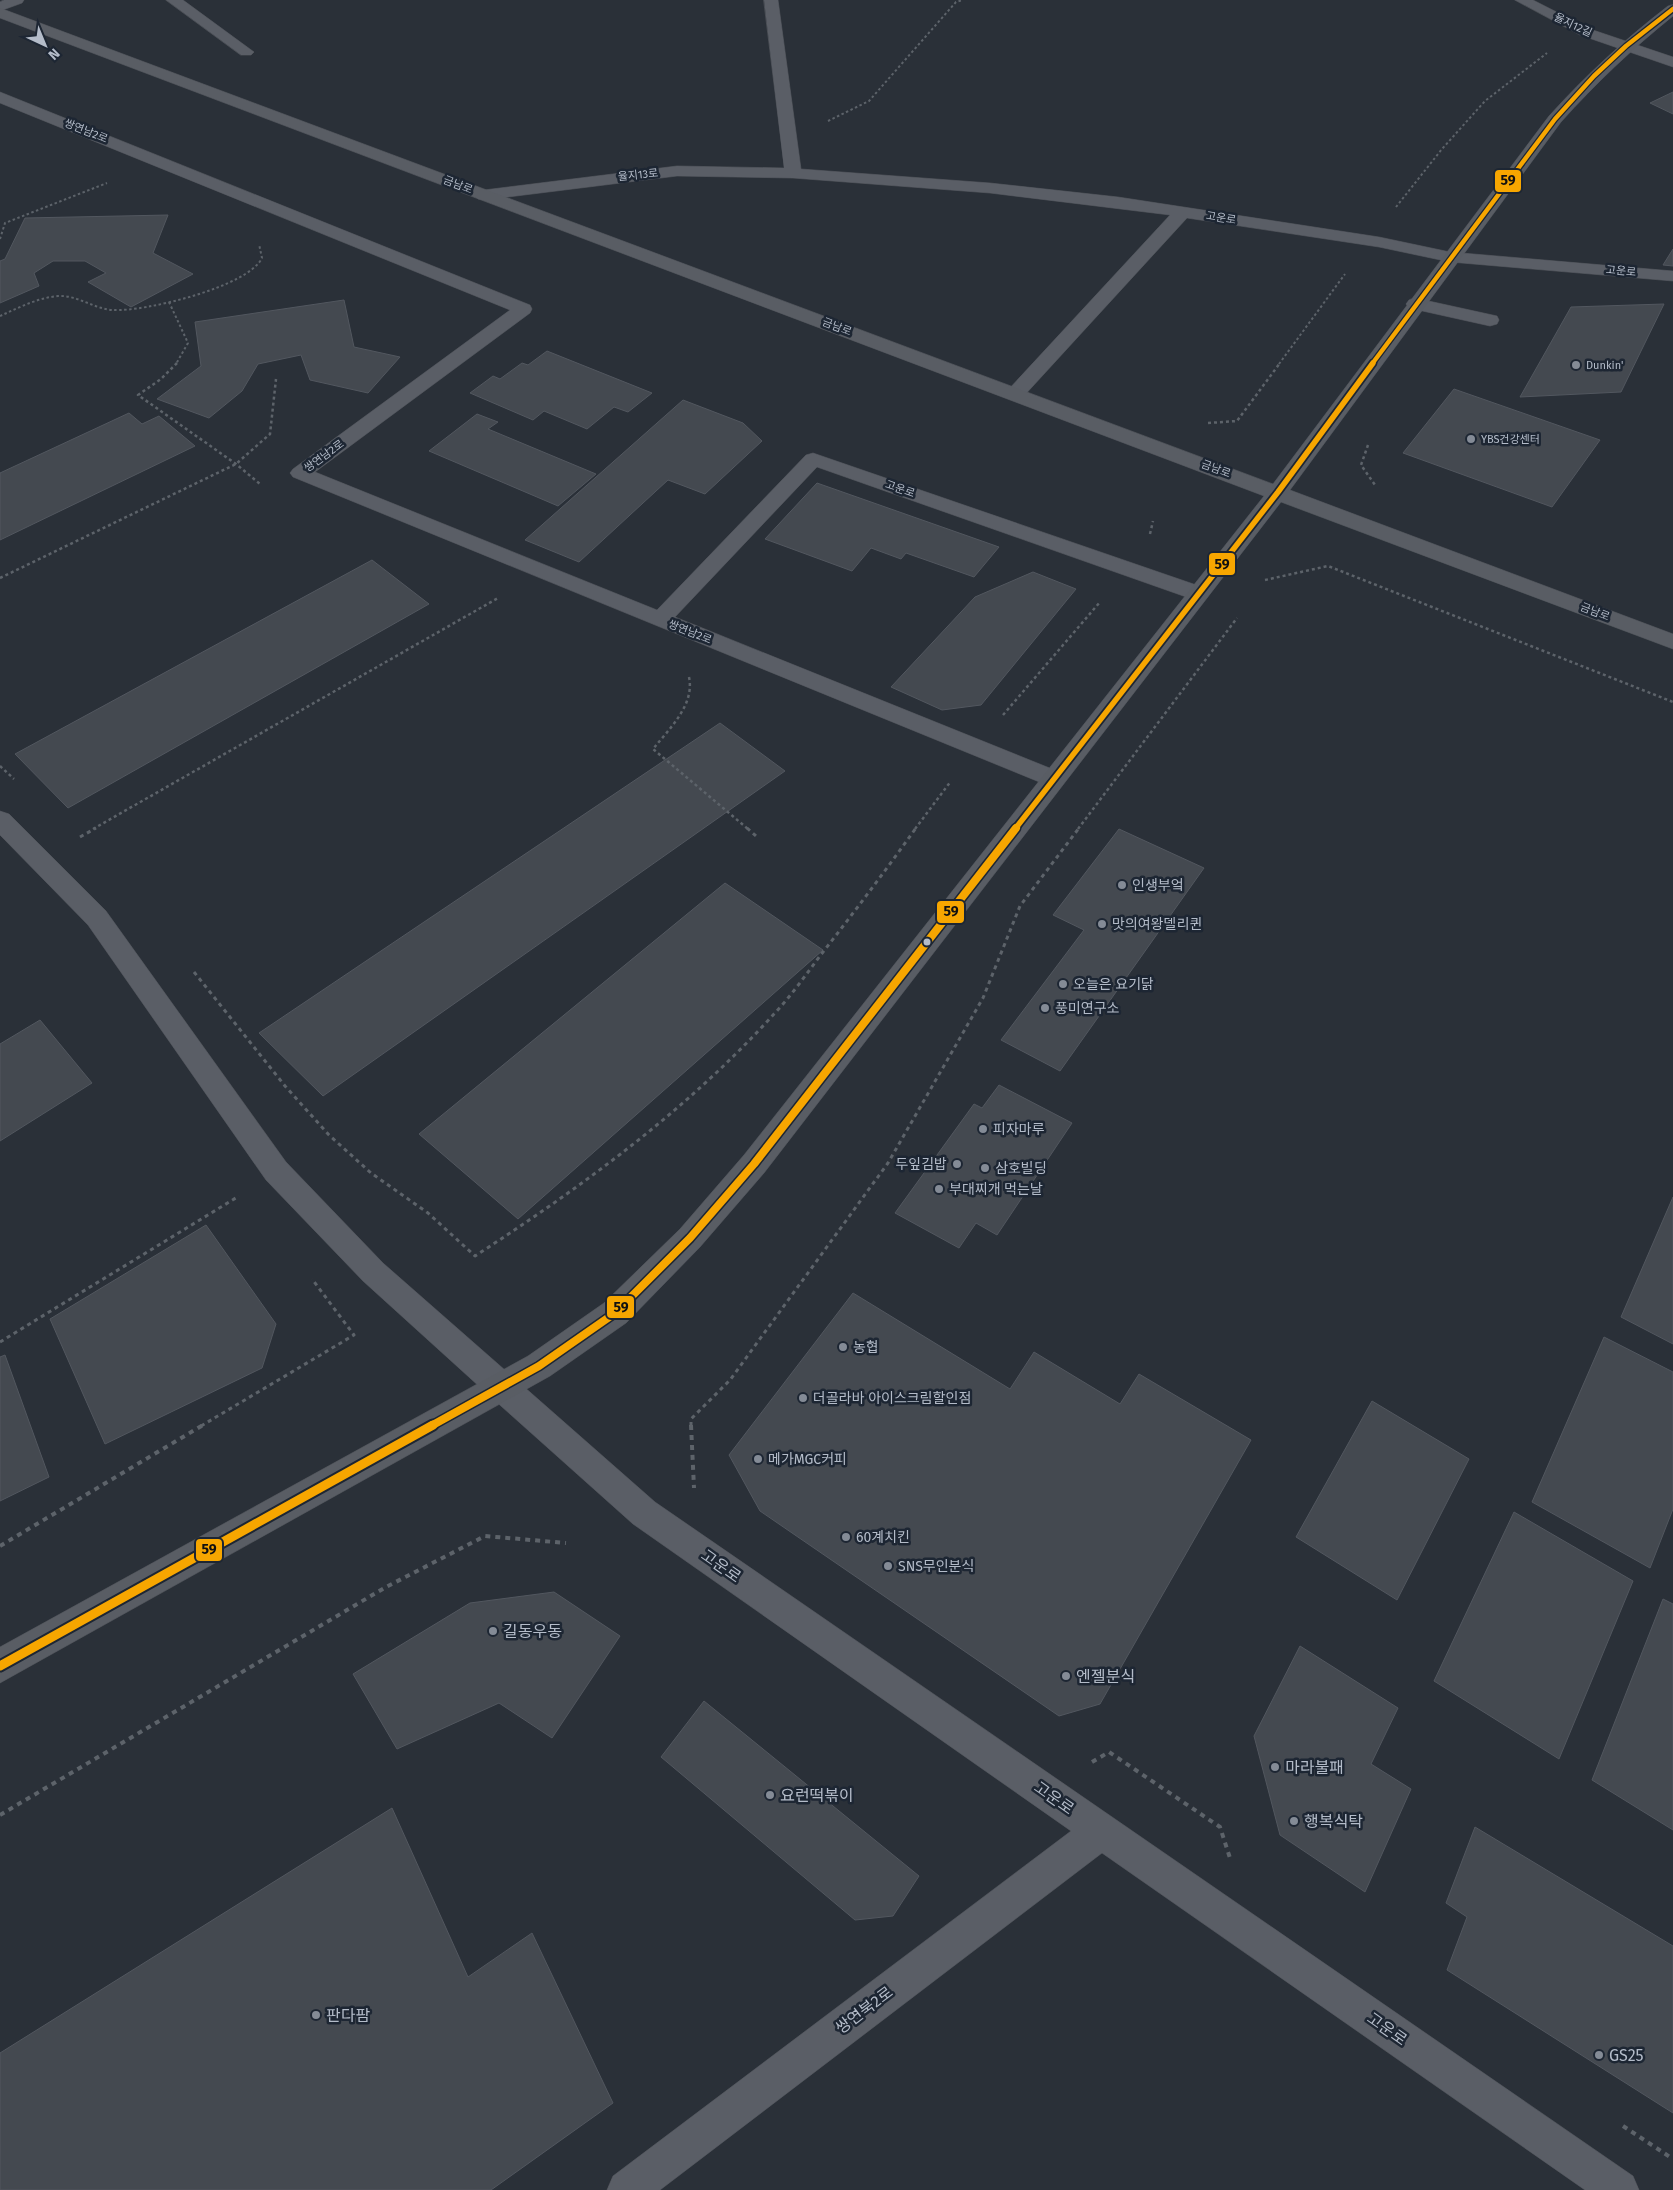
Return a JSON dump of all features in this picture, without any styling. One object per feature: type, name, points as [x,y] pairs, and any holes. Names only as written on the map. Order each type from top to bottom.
[{"type":"street","points":[[0,6],[17,0]]},
{"type":"street","points":[[173,0],[246,52]]},
{"type":"street","points":[[771,0],[794,173]]},
{"type":"street","name":"율지12길","points":[[1522,0],[1585,32],[1673,62]]},
{"type":"street","points":[[0,1666],[503,1388],[554,1356],[607,1319],[690,1238],[754,1164],[1197,593],[1278,492],[1415,304],[1555,119],[1594,76],[1626,46],[1673,9]]},
{"type":"street","name":"금남로","points":[[0,14],[1278,492],[1673,642]]},
{"type":"street","name":"쌍연남2로","points":[[0,97],[523,309],[300,473],[1054,779]]},
{"type":"street","name":"율지13로","points":[[484,195],[677,171],[794,173],[990,188]]},
{"type":"street","name":"고운로","points":[[990,188],[1118,202],[1378,242],[1450,257],[1673,276]]},
{"type":"street","points":[[1016,394],[1183,212]]},
{"type":"street","points":[[1415,304],[1490,320]]},
{"type":"street","name":"고운로","points":[[660,620],[813,459],[1197,593]]},
{"type":"street","name":"고운로","points":[[0,820],[97,918],[276,1171],[373,1272],[644,1513],[1619,2190]]},
{"type":"street","name":"쌍연북2로","points":[[627,2190],[1101,1831]]},
{"type":"path","points":[[789,140],[868,101],[955,1],[963,0]]},
{"type":"path","points":[[1391,214],[1442,149],[1485,101],[1550,51]]},
{"type":"path","points":[[0,239],[5,224],[115,180]]},
{"type":"path","points":[[0,316],[31,302],[56,296],[70,296],[112,310],[149,307],[169,302],[210,288],[249,271],[257,265],[263,254],[261,247],[254,240]]},
{"type":"path","points":[[1203,424],[1237,422],[1349,270]]},
{"type":"path","points":[[169,302],[188,343],[182,360],[157,382],[138,395],[236,464],[266,489]]},
{"type":"path","points":[[0,578],[236,464],[270,434],[276,379]]},
{"type":"path","points":[[1370,442],[1365,448],[1361,465],[1376,487]]},
{"type":"path","points":[[1261,585],[1266,578],[1328,566],[1673,702]]},
{"type":"path","points":[[188,965],[285,1086],[329,1135],[372,1173],[428,1213],[475,1256],[543,1214],[612,1164],[678,1108],[769,1020],[859,907],[975,747],[1128,569]]},
{"type":"path","points":[[84,846],[77,839],[498,598],[490,594]]},
{"type":"path","points":[[695,1493],[691,1419],[730,1380],[888,1163],[983,998],[1020,906],[1238,616]]},
{"type":"path","points":[[687,674],[692,684],[687,702],[653,749],[756,836]]},
{"type":"path","points":[[0,766],[19,784]]},
{"type":"path","points":[[0,1342],[243,1193]]},
{"type":"path","points":[[0,1546],[276,1383]]},
{"type":"path","points":[[0,1815],[386,1588],[485,1536],[566,1543]]},
{"type":"path","points":[[1086,1766],[1109,1752],[1220,1826],[1231,1860]]},
{"type":"path","points":[[1615,2121],[1673,2159]]},
{"type":"building","points":[[1673,92],[1673,114],[1650,103]]},
{"type":"building","points":[[168,215],[153,253],[193,274],[131,307],[88,282],[106,273],[85,261],[53,261],[34,273],[39,286],[0,303],[0,261],[5,259],[25,218]]},
{"type":"building","points":[[1673,249],[1673,266],[1663,265]]},
{"type":"building","points":[[344,300],[354,347],[400,357],[368,393],[310,380],[301,355],[258,364],[242,391],[209,418],[157,399],[201,366],[195,322]]},
{"type":"building","points":[[1664,304],[1621,392],[1520,397],[1571,307]]},
{"type":"building","points":[[547,351],[652,393],[628,412],[614,407],[587,429],[544,411],[533,420],[470,393],[493,376],[500,379],[522,363],[528,365]]},
{"type":"building","points":[[1454,389],[1600,440],[1552,507],[1403,453]]},
{"type":"building","points":[[683,400],[743,423],[762,441],[705,494],[668,480],[579,562],[525,540]]},
{"type":"building","points":[[129,413],[142,424],[159,416],[195,446],[0,540],[0,473]]},
{"type":"building","points":[[477,414],[498,422],[488,429],[596,474],[558,506],[429,451]]},
{"type":"building","points":[[817,483],[999,547],[974,577],[906,553],[901,559],[871,548],[852,571],[765,539]]},
{"type":"building","points":[[372,560],[429,604],[68,808],[15,754]]},
{"type":"building","points":[[1033,572],[1076,589],[981,705],[942,710],[891,687],[975,597]]},
{"type":"building","points":[[720,723],[785,771],[323,1096],[259,1033]]},
{"type":"building","points":[[1119,829],[1204,868],[1060,1071],[1001,1040],[1084,930],[1053,915]]},
{"type":"building","points":[[725,883],[823,950],[518,1219],[419,1134]]},
{"type":"building","points":[[40,1020],[92,1083],[0,1141],[0,1044]]},
{"type":"building","name":"삼호빌딩","points":[[999,1085],[1072,1123],[997,1235],[976,1223],[959,1248],[895,1213],[974,1104],[982,1108]]},
{"type":"building","points":[[1673,1197],[1673,1344],[1621,1317]]},
{"type":"building","points":[[206,1225],[276,1324],[262,1368],[105,1444],[50,1319]]},
{"type":"building","points":[[853,1293],[1010,1389],[1034,1352],[1120,1404],[1139,1374],[1251,1440],[1100,1704],[1059,1716],[760,1511],[729,1455]]},
{"type":"building","points":[[1604,1337],[1673,1372],[1673,1509],[1650,1568],[1532,1502]]},
{"type":"building","points":[[5,1355],[49,1477],[0,1501],[0,1357]]},
{"type":"building","points":[[1372,1401],[1469,1459],[1397,1600],[1296,1537]]},
{"type":"building","points":[[1514,1512],[1633,1581],[1559,1759],[1434,1681]]},
{"type":"building","points":[[554,1592],[620,1636],[552,1738],[499,1703],[397,1749],[353,1674],[470,1603]]},
{"type":"building","points":[[1663,1599],[1673,1604],[1673,1830],[1592,1780]]},
{"type":"building","points":[[1300,1646],[1398,1708],[1371,1764],[1411,1789],[1365,1892],[1280,1835],[1254,1736]]},
{"type":"building","points":[[704,1701],[919,1876],[893,1916],[855,1920],[661,1757]]},
{"type":"building","name":"판다팜","points":[[392,1808],[468,1977],[532,1933],[613,2103],[491,2190],[0,2190],[0,2053]]},
{"type":"building","points":[[1475,1827],[1673,1946],[1673,2113],[1447,1970],[1467,1917],[1446,1903]]},
{"type":"transit line","name":"59","points":[[0,1666],[539,1366],[615,1313],[690,1238],[754,1164],[1278,492],[1466,236],[1555,119],[1594,76],[1626,46],[1673,9]]},
{"type":"place","name":"Dunkin'","points":[[1576,365]]},
{"type":"place","name":"YBS건강센터","points":[[1471,439]]},
{"type":"place","name":"인생부엌","points":[[1122,885]]},
{"type":"place","name":"맛의여왕델리퀸","points":[[1102,924]]},
{"type":"place","name":"오늘은 요기닭","points":[[1063,984]]},
{"type":"place","name":"풍미연구소","points":[[1045,1008]]},
{"type":"place","name":"피자마루","points":[[983,1129]]},
{"type":"place","name":"두잎김밥","points":[[957,1164]]},
{"type":"place","name":"삼호빌딩","points":[[985,1168]]},
{"type":"place","name":"부대찌개 먹는날","points":[[939,1189]]},
{"type":"place","name":"농협","points":[[843,1347]]},
{"type":"place","name":"더골라바 아이스크림할인점","points":[[803,1398]]},
{"type":"place","name":"메가MGC커피","points":[[758,1459]]},
{"type":"place","name":"60계치킨","points":[[846,1537]]},
{"type":"place","name":"SNS무인분식","points":[[888,1566]]},
{"type":"place","name":"길동우동","points":[[493,1631]]},
{"type":"place","name":"엔젤분식","points":[[1066,1676]]},
{"type":"place","name":"마라불패","points":[[1275,1767]]},
{"type":"place","name":"요런떡볶이","points":[[770,1795]]},
{"type":"place","name":"행복식탁","points":[[1294,1821]]},
{"type":"place","name":"판다팜","points":[[316,2015]]},
{"type":"place","name":"GS25","points":[[1599,2055]]}]
